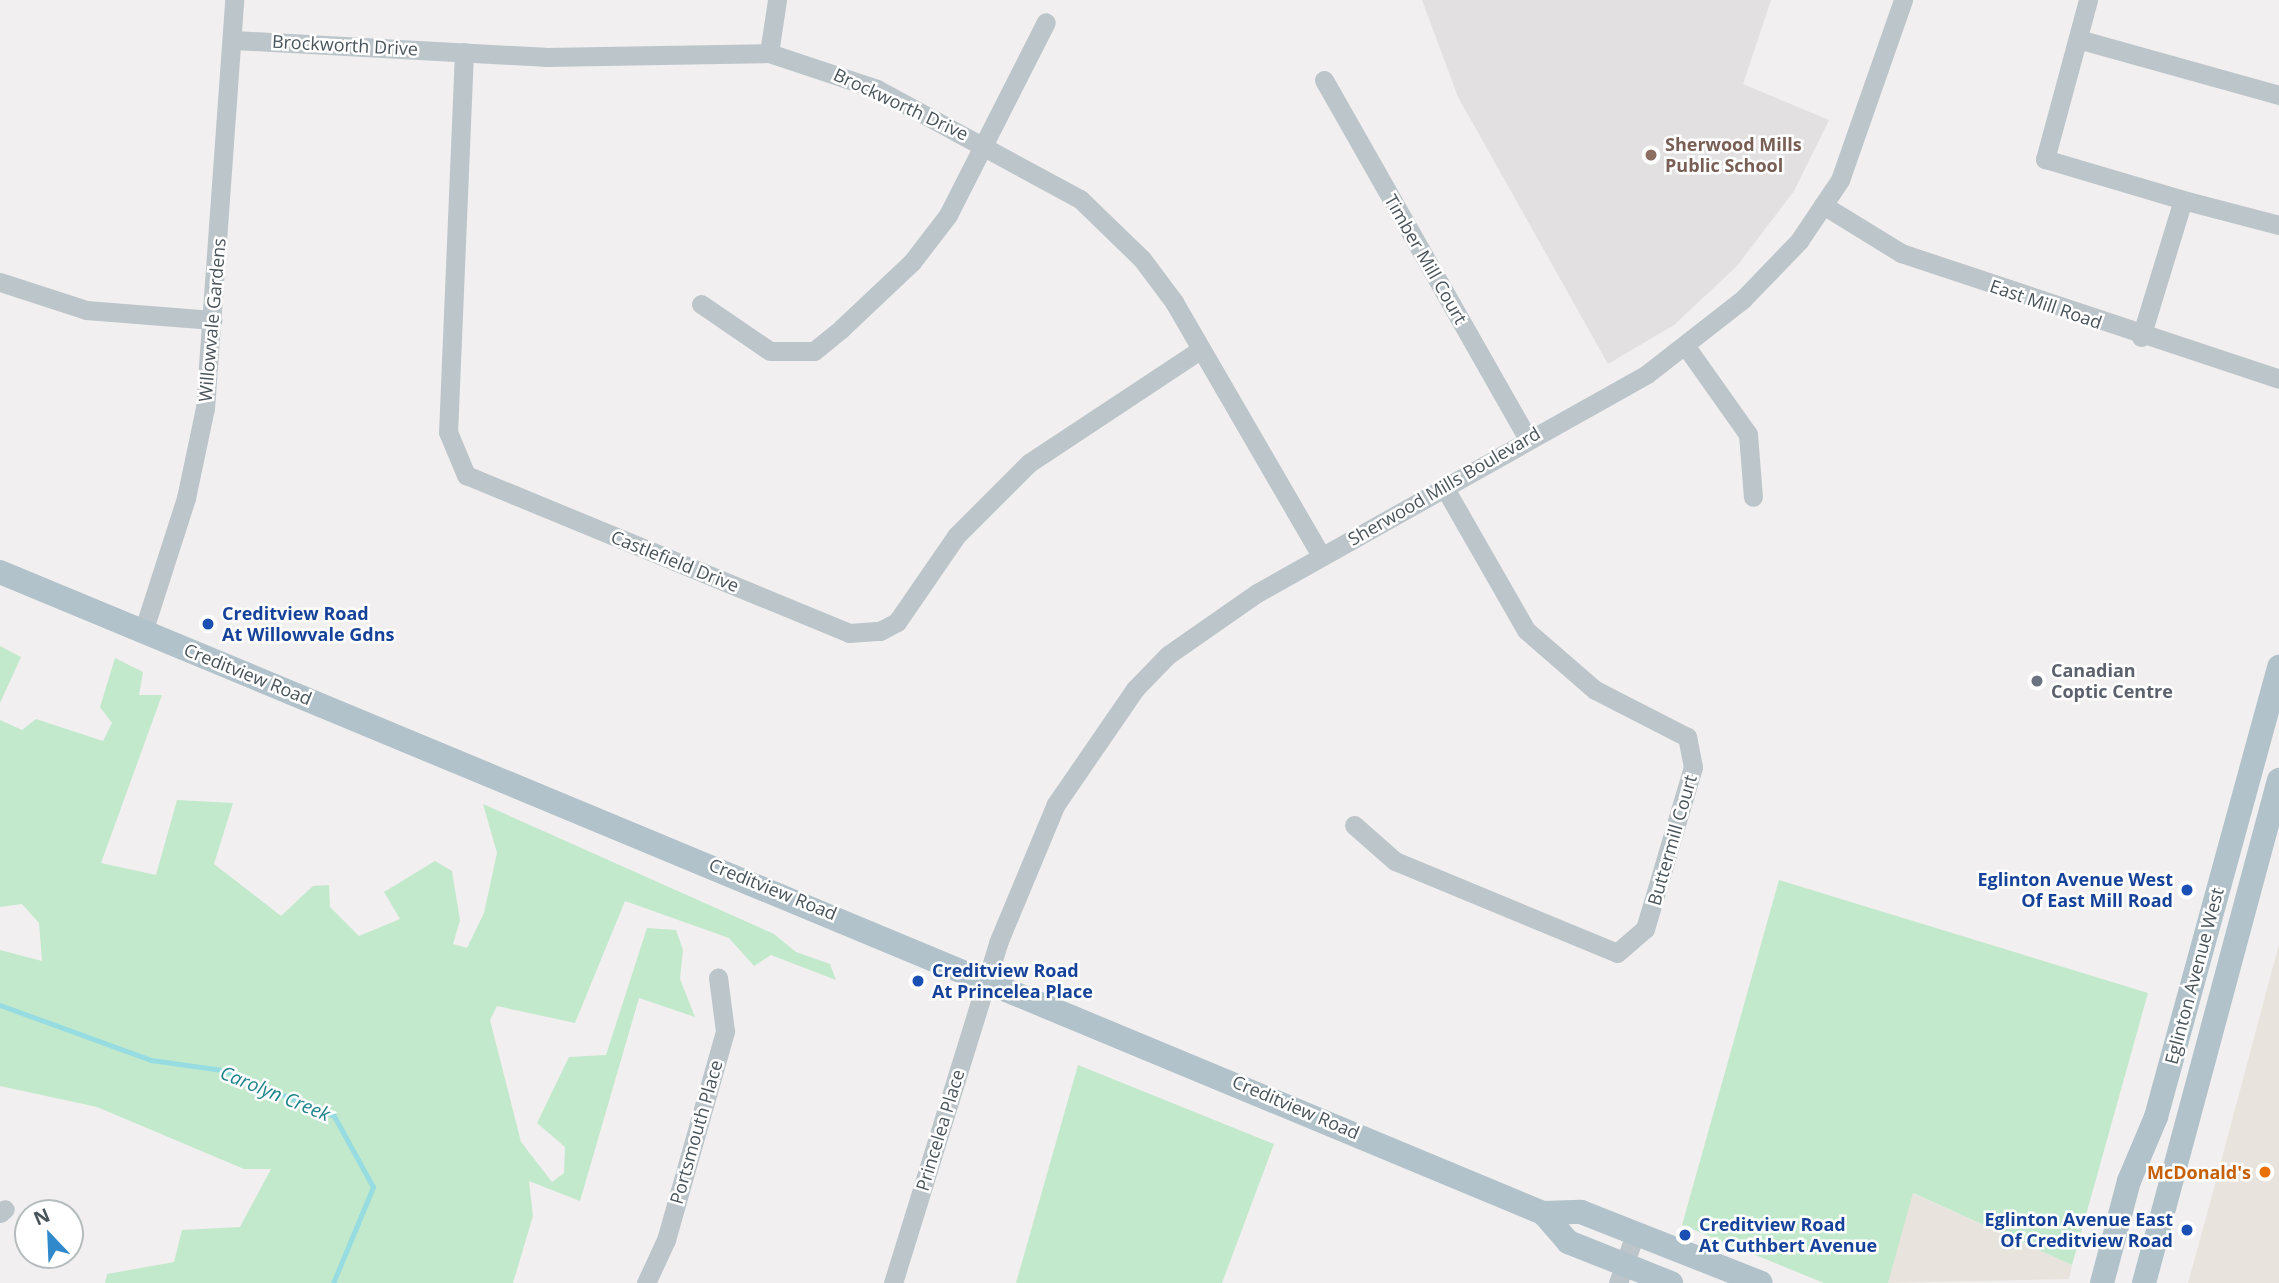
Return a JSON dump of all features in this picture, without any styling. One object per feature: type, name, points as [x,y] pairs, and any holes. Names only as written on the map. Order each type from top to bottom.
[{"type":"main road","name":"Creditview Road","points":[[0,572],[985,978],[1543,1213],[1581,1212],[1761,1283]]},
{"type":"main road","name":"Eglinton Avenue West","points":[[2105,1272],[2155,1117],[2279,666]]},
{"type":"main road","name":"Eglinton Avenue West","points":[[2144,1283],[2279,780]]},
{"type":"main road","name":"Creditview Road","points":[[1543,1213],[1568,1242],[1621,1273],[1671,1283]]},
{"type":"main road","points":[[2085,1283],[2089,1269],[2105,1272]]},
{"type":"street","name":"Willowvale Gardens","points":[[143,632],[198,449],[213,320],[234,0]]},
{"type":"street","points":[[769,54],[778,0]]},
{"type":"street","name":"Sherwood Mills Boulevard","points":[[985,978],[1056,804],[1135,689],[1211,623],[1321,556],[1687,348],[1799,241],[1855,150],[1903,0]]},
{"type":"street","points":[[2088,0],[2045,159],[2279,225]]},
{"type":"street","points":[[701,304],[770,351],[814,351],[912,262],[948,215],[1046,22]]},
{"type":"street","points":[[2078,39],[2279,95]]},
{"type":"street","name":"Brockworth Drive","points":[[233,40],[464,52],[769,54],[848,77],[985,142],[1080,199],[1111,227],[1174,302],[1321,556]]},
{"type":"street","name":"Castlefield Drive","points":[[464,52],[449,432],[466,475],[849,633],[880,631],[897,622],[956,536],[1029,463],[1201,349]]},
{"type":"street","name":"Timber Mill Court","points":[[1324,80],[1528,439]]},
{"type":"street","points":[[2141,337],[2183,200]]},
{"type":"street","name":"East Mill Road","points":[[1823,205],[1901,253],[2141,337],[2279,379]]},
{"type":"street","points":[[0,282],[86,310],[213,320]]},
{"type":"street","points":[[1687,348],[1748,434],[1753,497]]},
{"type":"street","name":"Buttermill Court","points":[[1354,825],[1395,861],[1617,953],[1645,929],[1693,767],[1687,737],[1595,690],[1526,630],[1444,487]]},
{"type":"street","name":"Portsmouth Place","points":[[646,1283],[666,1240],[725,1031],[718,977]]},
{"type":"street","name":"Princelea Place","points":[[893,1283],[985,978]]},
{"type":"street","points":[[1621,1273],[1635,1234]]},
{"type":"shaded area","name":"Sherwood Mills Public School","points":[[1422,0],[1771,0],[1743,84],[1829,120],[1794,191],[1737,266],[1674,325],[1608,364],[1458,97]]},
{"type":"shaded area","points":[[2279,944],[2279,1283],[2188,1283],[2213,1192]]},
{"type":"shaded area","points":[[1912,1193],[2072,1265],[2069,1279],[1888,1283]]},
{"type":"green space","points":[[0,646],[21,657],[0,703]]},
{"type":"green space","points":[[115,658],[143,672],[139,695],[162,695],[101,863],[156,875],[177,800],[233,803],[214,864],[281,916],[313,886],[329,885],[330,907],[359,936],[400,919],[384,892],[435,861],[452,871],[460,920],[453,944],[467,948],[484,913],[497,853],[483,804],[774,934],[796,952],[830,964],[836,980],[771,955],[754,966],[729,938],[625,901],[575,1023],[497,1006],[490,1020],[521,1142],[552,1182],[564,1173],[565,1147],[537,1123],[569,1057],[606,1055],[647,928],[676,930],[683,950],[680,979],[695,1017],[639,998],[580,1201],[529,1181],[533,1216],[513,1283],[105,1283],[107,1274],[174,1262],[182,1230],[240,1227],[271,1169],[244,1169],[97,1107],[0,1086],[0,950],[42,961],[39,923],[22,904],[0,907],[0,720],[22,730],[36,719],[103,741],[112,723],[100,707]]},
{"type":"green space","points":[[1779,880],[2148,993],[2072,1265],[1913,1193],[1888,1283],[1824,1283],[1682,1225]]},
{"type":"green space","points":[[1078,1065],[1274,1144],[1222,1283],[1016,1283]]},
{"type":"waterway","name":"Carolyn Creek","points":[[0,1005],[151,1060],[222,1070],[334,1116],[373,1187],[333,1283]]},
{"type":"place","name":"Sherwood Mills Public School","points":[[1651,155]]},
{"type":"place","name":"Creditview Road At Willowvale Gdns","points":[[208,624]]},
{"type":"place","name":"Canadian Coptic Centre","points":[[2037,681]]},
{"type":"place","name":"Eglinton Avenue West Of East Mill Road","points":[[2187,890]]},
{"type":"place","name":"Creditview Road At Princelea Place","points":[[918,981]]},
{"type":"place","name":"McDonald's","points":[[2265,1172]]},
{"type":"place","name":"Eglinton Avenue East Of Creditview Road","points":[[2187,1230]]},
{"type":"place","name":"Creditview Road At Cuthbert Avenue","points":[[1685,1235]]}]
